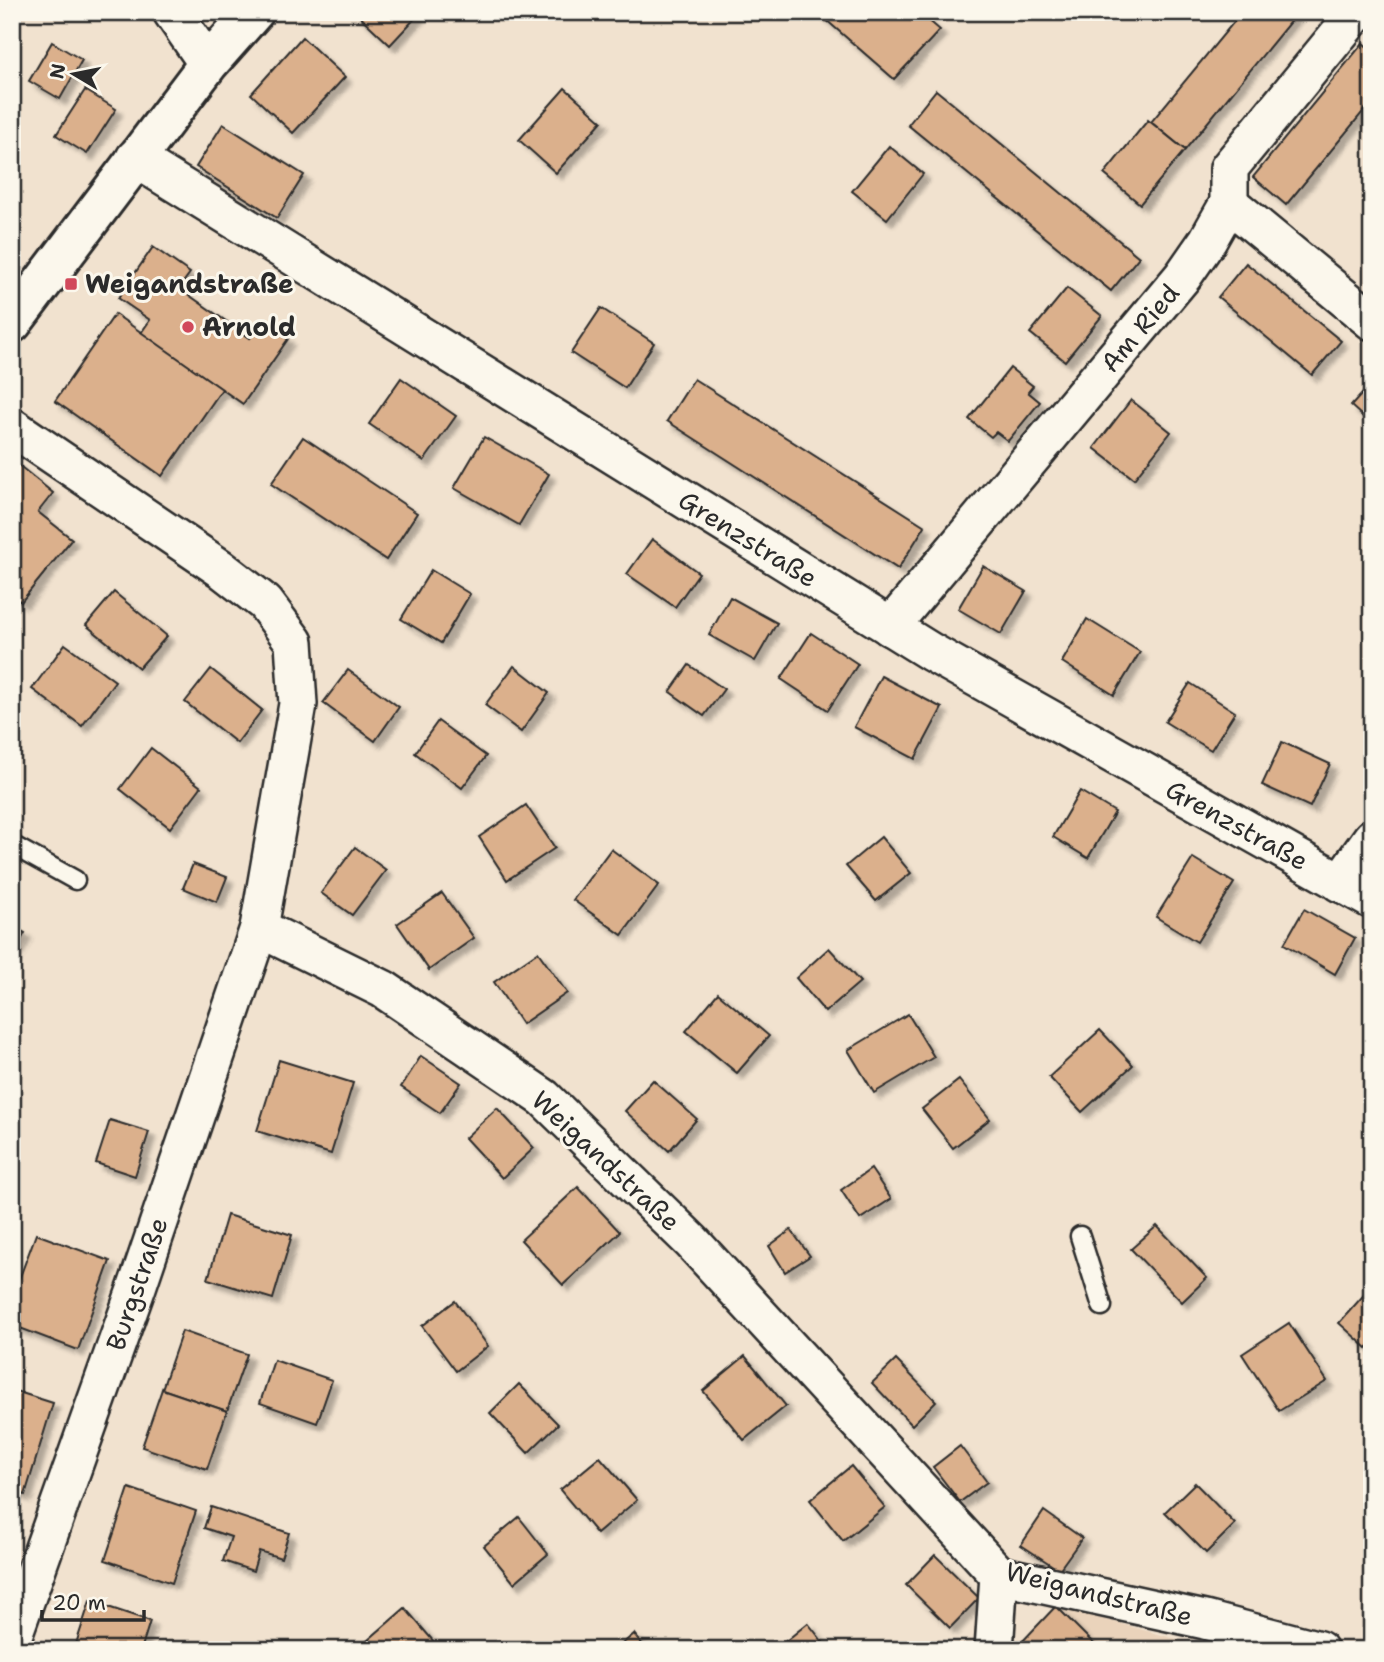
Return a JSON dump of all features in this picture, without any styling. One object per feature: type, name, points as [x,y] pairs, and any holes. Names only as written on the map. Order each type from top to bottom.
[{"type":"main road","points":[[12,323],[208,64],[254,12]]},
{"type":"street","points":[[172,12],[208,64]]},
{"type":"street","name":"Am Ried","points":[[890,627],[1183,276],[1229,203],[1229,168],[1357,12]]},
{"type":"street","name":"Grenzstraße","points":[[135,158],[930,652],[1372,900]]},
{"type":"street","points":[[1229,203],[1372,321]]},
{"type":"street","points":[[12,427],[220,568],[265,603],[294,642],[298,704],[259,928]]},
{"type":"street","points":[[1340,883],[1372,838]]},
{"type":"street","name":"Weigandstraße","points":[[259,928],[383,989],[544,1098],[692,1242],[999,1575],[1205,1620],[1319,1650]]},
{"type":"street","name":"Burgstraße","points":[[12,1638],[137,1287],[259,928]]},
{"type":"street","points":[[994,1650],[999,1575]]},
{"type":"lane","points":[[12,845],[75,880]]},
{"type":"lane","points":[[1080,1236],[1102,1306]]},
{"type":"shaded area","points":[[1056,1606],[1216,1650],[1014,1650]]},
{"type":"building","points":[[355,12],[421,12],[390,45]]},
{"type":"building","points":[[817,12],[919,12],[940,30],[894,79]]},
{"type":"building","points":[[1242,12],[1298,12],[1185,150],[1151,122]]},
{"type":"building","points":[[302,37],[345,77],[293,133],[251,94]]},
{"type":"building","points":[[52,42],[82,60],[60,99],[29,81]]},
{"type":"building","points":[[1363,43],[1372,51],[1372,101],[1286,205],[1253,177]]},
{"type":"building","points":[[565,88],[602,121],[556,173],[519,140]]},
{"type":"building","points":[[85,90],[116,109],[87,154],[56,135]]},
{"type":"building","points":[[936,90],[1139,257],[1111,291],[908,125]]},
{"type":"building","points":[[1148,120],[1185,150],[1140,204],[1104,174]]},
{"type":"building","points":[[223,124],[304,175],[277,218],[196,167]]},
{"type":"building","points":[[889,146],[923,174],[887,219],[852,191]]},
{"type":"building","points":[[153,247],[190,273],[179,288],[250,338],[262,321],[288,339],[243,404],[141,333],[150,320],[118,298]]},
{"type":"building","points":[[1246,263],[1341,341],[1312,375],[1218,297]]},
{"type":"building","points":[[1067,288],[1102,316],[1065,361],[1030,333]]},
{"type":"building","points":[[601,308],[654,343],[625,388],[571,353]]},
{"type":"building","points":[[115,314],[222,389],[162,476],[55,401]]},
{"type":"building","points":[[1010,368],[1033,386],[1028,392],[1040,402],[1008,441],[996,432],[991,437],[969,419]]},
{"type":"building","points":[[401,378],[456,416],[424,461],[369,424]]},
{"type":"building","points":[[694,379],[925,526],[898,569],[667,421]]},
{"type":"building","points":[[1372,383],[1372,425],[1351,406]]},
{"type":"building","points":[[1131,400],[1171,432],[1134,479],[1094,448]]},
{"type":"building","points":[[303,437],[417,513],[386,560],[271,484]]},
{"type":"building","points":[[484,437],[549,474],[519,525],[454,488]]},
{"type":"building","points":[[16,463],[53,493],[38,512],[72,539],[21,602],[12,595],[12,468]]},
{"type":"building","points":[[652,539],[699,573],[675,607],[627,574]]},
{"type":"building","points":[[983,566],[1026,591],[1001,634],[958,609]]},
{"type":"building","points":[[431,570],[470,594],[441,643],[401,619]]},
{"type":"building","points":[[114,592],[167,636],[139,668],[86,625]]},
{"type":"building","points":[[730,597],[777,623],[755,661],[709,635]]},
{"type":"building","points":[[1087,619],[1140,652],[1114,695],[1062,662]]},
{"type":"building","points":[[811,633],[858,664],[828,710],[781,679]]},
{"type":"building","points":[[65,644],[115,681],[82,726],[32,689]]},
{"type":"building","points":[[689,665],[724,689],[704,716],[670,692]]},
{"type":"building","points":[[514,666],[549,693],[521,732],[485,705]]},
{"type":"building","points":[[211,669],[262,710],[237,743],[185,702]]},
{"type":"building","points":[[348,670],[399,707],[375,741],[323,703]]},
{"type":"building","points":[[881,676],[942,708],[915,759],[854,727]]},
{"type":"building","points":[[1190,683],[1235,712],[1211,750],[1165,722]]},
{"type":"building","points":[[438,721],[486,756],[462,788],[415,753]]},
{"type":"building","points":[[1282,742],[1330,764],[1310,807],[1262,785]]},
{"type":"building","points":[[151,748],[201,787],[170,828],[120,789]]},
{"type":"building","points":[[1080,791],[1115,812],[1088,858],[1053,837]]},
{"type":"building","points":[[526,805],[555,848],[507,880],[479,837]]},
{"type":"building","points":[[881,837],[911,873],[876,901],[846,866]]},
{"type":"building","points":[[355,847],[386,870],[352,915],[321,893]]},
{"type":"building","points":[[611,849],[659,885],[622,935],[573,900]]},
{"type":"building","points":[[1193,858],[1234,883],[1197,942],[1156,917]]},
{"type":"building","points":[[193,864],[227,877],[217,902],[183,888]]},
{"type":"building","points":[[442,893],[474,938],[429,970],[397,924]]},
{"type":"building","points":[[1304,909],[1355,938],[1335,974],[1284,944]]},
{"type":"building","points":[[12,926],[25,933],[12,956]]},
{"type":"building","points":[[829,948],[860,982],[825,1012],[796,978]]},
{"type":"building","points":[[538,952],[567,993],[522,1024],[494,982]]},
{"type":"building","points":[[718,993],[769,1036],[737,1073],[686,1031]]},
{"type":"building","points":[[908,1014],[934,1057],[874,1093],[848,1050]]},
{"type":"building","points":[[1100,1030],[1133,1065],[1082,1112],[1049,1077]]},
{"type":"building","points":[[421,1056],[461,1083],[440,1113],[401,1087]]},
{"type":"building","points":[[279,1060],[353,1083],[331,1154],[257,1131]]},
{"type":"building","points":[[653,1080],[697,1119],[669,1151],[625,1111]]},
{"type":"building","points":[[959,1080],[990,1119],[953,1148],[922,1109]]},
{"type":"building","points":[[497,1108],[534,1148],[502,1178],[465,1138]]},
{"type":"building","points":[[110,1120],[149,1132],[135,1176],[96,1163]]},
{"type":"building","points":[[871,1169],[891,1199],[860,1219],[841,1190]]},
{"type":"building","points":[[578,1187],[620,1232],[563,1285],[521,1240]]},
{"type":"building","points":[[227,1215],[292,1235],[273,1299],[208,1279]]},
{"type":"building","points":[[1157,1226],[1207,1278],[1182,1302],[1131,1249]]},
{"type":"building","points":[[791,1230],[810,1256],[785,1272],[769,1246]]},
{"type":"building","points":[[36,1234],[110,1261],[78,1350],[12,1325],[12,1298]]},
{"type":"building","points":[[1369,1289],[1372,1291],[1372,1343],[1367,1348],[1339,1323]]},
{"type":"building","points":[[455,1301],[488,1346],[456,1371],[422,1326]]},
{"type":"building","points":[[1289,1323],[1327,1381],[1279,1411],[1242,1354]]},
{"type":"building","points":[[182,1331],[247,1354],[227,1411],[162,1389]]},
{"type":"building","points":[[745,1356],[786,1406],[744,1440],[703,1391]]},
{"type":"building","points":[[274,1360],[332,1380],[317,1423],[260,1403]]},
{"type":"building","points":[[896,1360],[936,1401],[912,1425],[872,1383]]},
{"type":"building","points":[[519,1384],[558,1424],[528,1453],[490,1413]]},
{"type":"building","points":[[162,1389],[227,1411],[207,1469],[142,1447]]},
{"type":"building","points":[[12,1390],[53,1403],[25,1495],[12,1491]]},
{"type":"building","points":[[960,1446],[987,1482],[960,1502],[933,1467]]},
{"type":"building","points":[[600,1457],[637,1500],[597,1534],[560,1490]]},
{"type":"building","points":[[851,1466],[885,1507],[843,1541],[810,1500]]},
{"type":"building","points":[[1195,1483],[1235,1524],[1206,1553],[1165,1512]]},
{"type":"building","points":[[129,1488],[196,1511],[172,1583],[105,1560]]},
{"type":"building","points":[[211,1507],[289,1533],[281,1558],[259,1551],[253,1571],[223,1561],[231,1537],[204,1528]]},
{"type":"building","points":[[1044,1511],[1082,1538],[1059,1570],[1021,1545]]},
{"type":"building","points":[[519,1517],[548,1554],[514,1583],[484,1546]]},
{"type":"building","points":[[935,1555],[979,1598],[950,1628],[906,1585]]},
{"type":"building","points":[[90,1601],[150,1621],[141,1650],[74,1650]]},
{"type":"building","points":[[1056,1606],[1096,1646],[1092,1650],[1024,1650],[1019,1645]]},
{"type":"building","points":[[405,1608],[441,1650],[374,1650],[367,1641]]},
{"type":"building","points":[[808,1623],[829,1650],[775,1650]]},
{"type":"building","points":[[634,1634],[647,1650],[615,1650]]},
{"type":"place","name":"Weigandstraße","points":[[71,284]]},
{"type":"place","name":"Arnold","points":[[188,327]]}]
